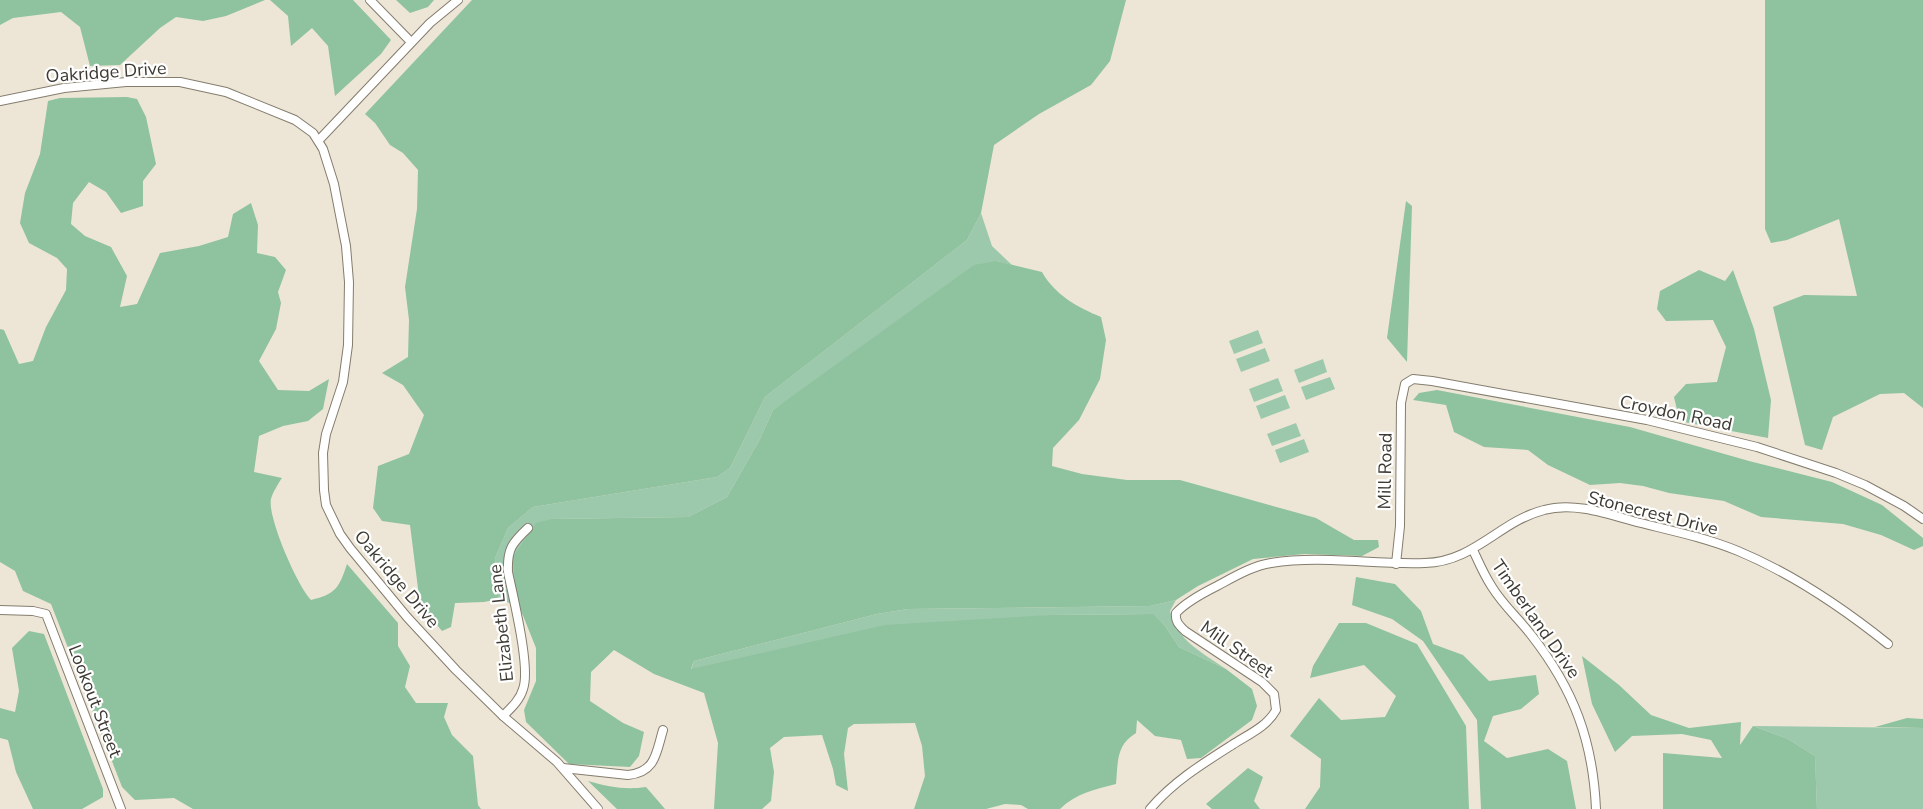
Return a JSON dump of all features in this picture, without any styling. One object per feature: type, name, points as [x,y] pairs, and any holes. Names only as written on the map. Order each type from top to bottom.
[{"type":"street","points":[[370,0],[411,42]]},
{"type":"street","points":[[319,140],[411,42],[458,0]]},
{"type":"street","name":"Oakridge Drive","points":[[0,101],[64,88],[126,82],[180,82],[226,92],[295,120],[319,140],[334,184],[346,246],[350,320],[344,373],[322,453],[327,505],[340,534],[407,617],[503,716],[563,768],[598,809]]},
{"type":"street","name":"Croydon Road","points":[[1409,381],[1432,381],[1647,420],[1757,447],[1865,485],[1923,519]]},
{"type":"street","name":"Mill Road","points":[[1396,564],[1400,526],[1401,403],[1403,390],[1409,381]]},
{"type":"street","name":"Stonecrest Drive","points":[[1396,564],[1444,561],[1473,550],[1520,520],[1542,510],[1570,507],[1736,550],[1802,585],[1888,644]]},
{"type":"street","name":"Elizabeth Lane","points":[[503,716],[524,688],[524,660],[507,558],[516,539],[528,528]]},
{"type":"street","name":"Timberland Drive","points":[[1473,550],[1492,588],[1532,636],[1559,675],[1570,696],[1586,735],[1593,769],[1596,809]]},
{"type":"street","name":"Mill Street","points":[[1150,809],[1180,779],[1265,723],[1276,710],[1274,694],[1262,682],[1209,648],[1177,623],[1176,614],[1181,607],[1242,573],[1270,563],[1313,560],[1396,564]]},
{"type":"street","name":"Lookout Street","points":[[0,610],[33,611],[46,614],[121,809]]},
{"type":"street","points":[[563,768],[627,775],[637,774],[649,768],[655,758],[663,730]]},
{"type":"green space","points":[[0,0],[265,0],[226,16],[203,21],[176,17],[160,28],[120,65],[90,66],[80,27],[61,12],[13,18],[0,25]]},
{"type":"green space","points":[[270,0],[353,0],[391,40],[381,54],[335,96],[328,46],[312,28],[291,46],[288,16]]},
{"type":"green space","points":[[396,0],[434,0],[428,7],[410,13]]},
{"type":"green space","points":[[472,0],[1126,0],[1110,61],[1091,85],[1039,114],[994,145],[981,213],[967,240],[765,397],[730,468],[717,477],[533,507],[508,528],[495,558],[499,599],[455,603],[451,627],[442,631],[420,604],[410,525],[382,521],[373,508],[378,466],[409,454],[424,415],[403,385],[382,373],[408,357],[409,320],[405,287],[417,209],[418,170],[403,153],[390,145],[375,123],[365,114]]},
{"type":"green space","points":[[1765,0],[1923,0],[1923,408],[1904,393],[1880,394],[1833,417],[1822,450],[1805,445],[1773,307],[1804,295],[1857,296],[1839,219],[1787,240],[1771,243],[1765,229]]},
{"type":"green space","points":[[127,97],[137,99],[146,117],[156,164],[143,181],[143,206],[121,213],[106,192],[89,182],[73,203],[71,224],[85,236],[111,247],[127,276],[120,307],[137,304],[160,253],[199,246],[228,237],[233,214],[251,203],[258,225],[257,253],[275,257],[286,270],[278,292],[281,303],[276,329],[259,361],[278,390],[309,391],[329,379],[323,409],[308,421],[283,426],[259,436],[254,472],[282,478],[271,499],[274,521],[292,567],[311,600],[335,589],[342,579],[347,564],[398,623],[398,646],[410,666],[405,687],[416,703],[448,703],[444,717],[452,735],[473,756],[478,805],[481,809],[193,809],[174,798],[135,800],[122,787],[51,604],[23,591],[15,571],[0,562],[0,329],[4,330],[19,364],[33,361],[46,327],[66,290],[67,269],[57,258],[29,243],[20,223],[25,193],[40,154],[48,101],[60,98]]},
{"type":"green space","points":[[1406,201],[1412,206],[1407,362],[1387,338]]},
{"type":"green space","points":[[981,213],[992,246],[1012,265],[997,261],[773,410],[760,439],[727,497],[688,517],[552,519],[516,598],[520,607],[499,599],[495,558],[508,528],[533,507],[717,477],[730,468],[765,397],[967,240]]},
{"type":"green space","points":[[997,261],[1042,272],[1060,294],[1083,309],[1101,317],[1106,340],[1100,379],[1079,420],[1053,448],[1052,466],[1082,474],[1127,480],[1180,480],[1316,518],[1354,540],[1378,540],[1379,547],[1362,556],[1305,554],[1253,559],[1198,586],[1176,600],[1150,606],[908,609],[877,614],[694,661],[691,669],[885,625],[1049,615],[1153,614],[1165,626],[1179,647],[1226,669],[1252,689],[1257,706],[1252,720],[1201,758],[1187,759],[1181,740],[1155,736],[1137,720],[1136,733],[1125,743],[1119,755],[1116,784],[1079,796],[1060,809],[1028,809],[1021,805],[1005,804],[986,809],[914,809],[925,776],[922,746],[915,723],[854,724],[848,728],[844,754],[848,791],[836,785],[822,735],[784,737],[770,748],[774,772],[771,801],[762,809],[714,809],[718,743],[704,693],[654,674],[614,650],[591,672],[590,701],[623,723],[644,732],[639,756],[630,767],[569,764],[526,722],[524,710],[536,681],[536,648],[516,598],[513,557],[536,523],[552,519],[688,517],[727,497],[760,439],[773,410],[974,265]]},
{"type":"green space","points":[[1699,270],[1725,281],[1733,270],[1754,329],[1771,400],[1768,438],[1684,422],[1678,414],[1674,397],[1686,384],[1717,382],[1726,347],[1713,320],[1666,321],[1657,309],[1660,291]]},
{"type":"green space","points":[[1258,330],[1263,343],[1234,354],[1229,341]]},
{"type":"green space","points":[[1265,348],[1270,361],[1241,372],[1236,359]]},
{"type":"green space","points":[[1323,359],[1327,372],[1299,383],[1294,370]]},
{"type":"green space","points":[[1330,377],[1335,389],[1306,400],[1301,387]]},
{"type":"green space","points":[[1278,378],[1283,391],[1254,402],[1249,389]]},
{"type":"green space","points":[[1437,390],[1630,427],[1832,482],[1882,505],[1923,538],[1923,546],[1914,550],[1881,535],[1843,524],[1761,517],[1724,501],[1669,493],[1643,486],[1620,483],[1590,485],[1548,465],[1528,450],[1484,447],[1454,432],[1446,405],[1413,400],[1419,393]]},
{"type":"green space","points":[[1285,395],[1290,408],[1261,419],[1256,406]]},
{"type":"green space","points":[[1296,423],[1301,436],[1272,446],[1267,434]]},
{"type":"green space","points":[[1304,439],[1309,452],[1280,463],[1275,450]]},
{"type":"green space","points":[[1356,577],[1395,584],[1421,611],[1433,644],[1463,655],[1489,681],[1536,675],[1539,694],[1521,709],[1493,716],[1484,741],[1507,758],[1548,749],[1567,761],[1576,809],[1481,809],[1477,720],[1423,641],[1392,619],[1352,605]]},
{"type":"green space","points":[[1176,600],[1170,611],[1179,631],[1192,645],[1226,669],[1179,647],[1165,626],[1152,614],[1049,615],[691,670],[694,661],[877,614],[908,609],[1150,606]]},
{"type":"green space","points":[[1339,623],[1366,623],[1417,644],[1466,726],[1469,809],[1305,809],[1320,787],[1321,759],[1290,736],[1319,698],[1341,720],[1385,717],[1396,696],[1364,665],[1310,678],[1313,666]]},
{"type":"green space","points":[[29,631],[44,634],[103,789],[103,797],[82,809],[33,809],[16,772],[8,740],[0,738],[0,708],[15,712],[19,691],[12,648]]},
{"type":"green space","points":[[1582,656],[1619,685],[1651,715],[1689,728],[1741,722],[1740,745],[1753,726],[1788,739],[1815,756],[1817,809],[1663,809],[1663,753],[1722,758],[1711,740],[1682,734],[1632,736],[1615,752],[1592,704]]},
{"type":"green space","points":[[1907,718],[1923,719],[1923,728],[1875,727]]},
{"type":"green space","points":[[1753,726],[1923,728],[1923,809],[1817,809],[1815,756],[1788,739]]},
{"type":"green space","points":[[1248,768],[1263,777],[1254,801],[1260,809],[1212,809],[1206,804]]},
{"type":"green space","points":[[588,781],[617,787],[646,787],[665,809],[617,809]]}]
